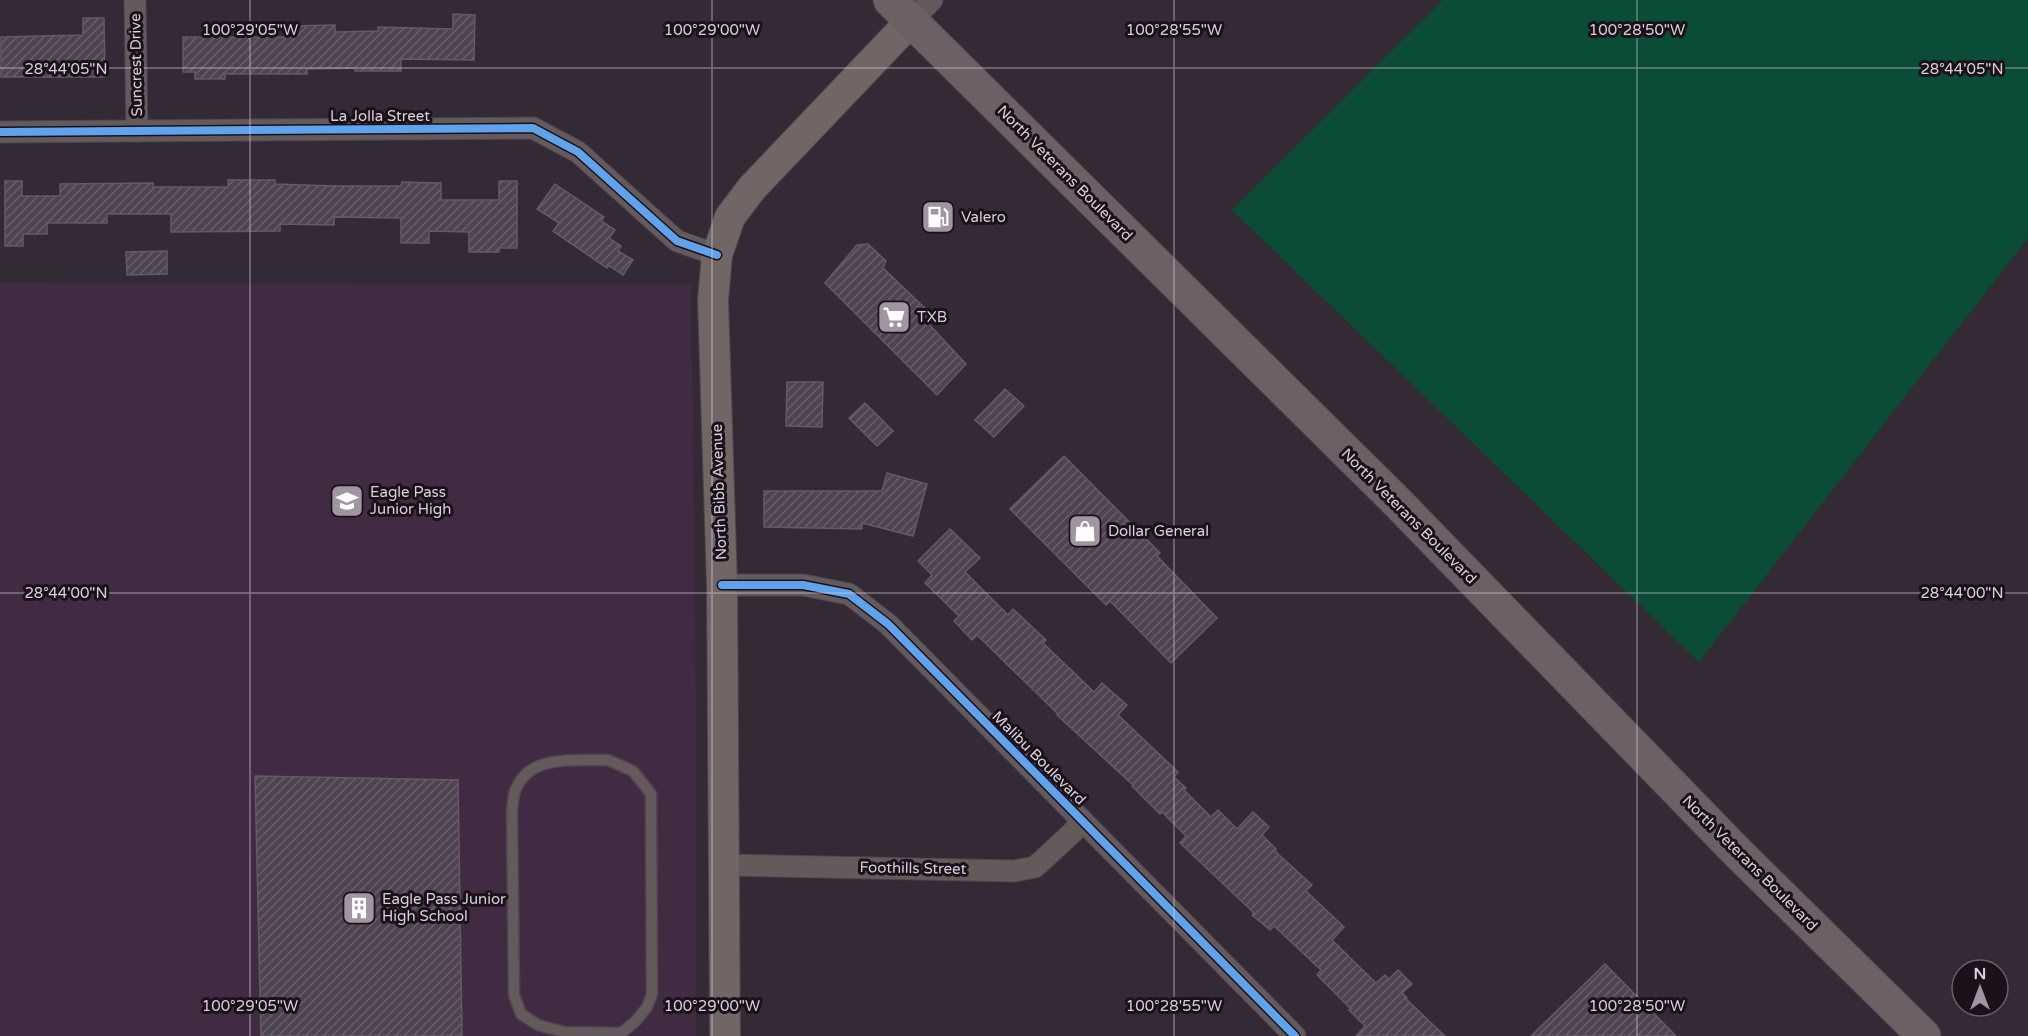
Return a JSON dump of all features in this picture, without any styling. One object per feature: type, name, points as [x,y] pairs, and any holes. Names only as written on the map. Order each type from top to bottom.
[{"type":"highway","name":"North Veterans Boulevard","points":[[911,7],[1738,853],[1924,1036]]},
{"type":"main road","name":"North Bibb Avenue","points":[[725,1036],[722,585],[713,300],[717,255],[730,217],[752,188],[911,7]]},
{"type":"street","name":"Suncrest Drive","points":[[135,0],[137,131]]},
{"type":"street","name":"La Jolla Street","points":[[0,132],[533,128],[578,152],[678,241],[717,255]]},
{"type":"street","name":"Malibu Boulevard","points":[[722,585],[803,585],[849,594],[888,624],[1295,1036]]},
{"type":"street","name":"Foothills Street","points":[[724,865],[1014,871],[1035,867],[1072,833],[1082,820]]},
{"type":"lane","points":[[608,760],[633,771],[651,794],[652,994],[647,1007],[621,1034],[564,1032],[538,1025],[521,1014],[514,995],[512,810],[515,790],[529,770],[547,762],[608,760]]},
{"type":"shaded area","name":"Eagle Pass Junior High","points":[[0,283],[691,285],[696,717],[696,1036],[0,1036]]},
{"type":"green space","points":[[1443,0],[2028,0],[2028,238],[1699,662],[1232,210]]},
{"type":"building","points":[[453,14],[475,15],[474,60],[401,59],[401,71],[355,71],[355,68],[307,69],[307,74],[225,74],[225,79],[195,79],[195,72],[183,72],[183,37],[292,37],[292,26],[335,25],[335,32],[378,31],[378,27],[453,29]]},
{"type":"building","points":[[83,18],[104,18],[105,77],[1,77],[1,37],[83,35]]},
{"type":"building","points":[[228,180],[275,180],[275,184],[334,186],[401,186],[402,182],[441,183],[441,200],[499,200],[499,181],[517,181],[517,248],[499,248],[499,252],[469,252],[469,232],[429,231],[429,243],[401,243],[401,218],[334,217],[334,225],[280,224],[280,231],[171,232],[171,214],[107,214],[107,223],[47,223],[47,234],[23,234],[23,246],[5,246],[5,181],[22,181],[22,196],[60,196],[60,184],[153,183],[153,187],[228,187]]},
{"type":"building","points":[[555,184],[604,217],[601,221],[615,230],[609,238],[621,246],[618,251],[633,260],[623,275],[608,265],[607,268],[553,231],[559,223],[537,209]]},
{"type":"building","name":"TXB","points":[[868,244],[886,261],[883,268],[931,314],[925,320],[966,364],[937,395],[825,283],[857,245]]},
{"type":"building","points":[[167,251],[167,274],[127,275],[126,252]]},
{"type":"building","points":[[787,382],[823,382],[822,427],[786,426]]},
{"type":"building","points":[[1005,389],[1024,406],[994,437],[975,420]]},
{"type":"building","points":[[865,403],[893,431],[877,446],[849,418]]},
{"type":"building","name":"Dollar General","points":[[1064,456],[1160,553],[1157,556],[1217,618],[1171,663],[1110,601],[1106,605],[1010,509]]},
{"type":"building","points":[[887,473],[927,484],[913,536],[862,523],[862,529],[764,527],[764,491],[882,491]]},
{"type":"building","points":[[950,529],[980,558],[965,572],[1008,615],[1013,609],[1046,640],[1043,643],[1094,692],[1102,683],[1127,705],[1118,715],[1178,772],[1174,777],[1211,817],[1218,810],[1237,829],[1253,812],[1269,827],[1262,835],[1276,849],[1275,851],[1312,885],[1306,891],[1344,927],[1332,940],[1376,983],[1385,975],[1389,979],[1398,970],[1412,984],[1402,993],[1406,999],[1445,1036],[1356,1036],[1365,1026],[1317,975],[1321,970],[1274,926],[1270,930],[1252,915],[1254,913],[1180,843],[1186,836],[1162,812],[1160,814],[1133,785],[1057,715],[977,635],[972,640],[954,621],[959,616],[925,583],[932,575],[918,561]]},
{"type":"building","name":"Eagle Pass Junior High School","points":[[255,776],[458,780],[462,1036],[261,1036]]},
{"type":"building","points":[[1605,964],[1676,1036],[1531,1036]]},
{"type":"cycle path","points":[[0,132],[533,128],[578,152],[677,241],[717,255]]},
{"type":"cycle path","points":[[722,585],[803,585],[849,594],[888,624],[1295,1036]]},
{"type":"place","name":"Valero","points":[[938,217]]},
{"type":"place","name":"TXB","points":[[894,317]]},
{"type":"place","name":"Eagle Pass Junior High","points":[[347,501]]},
{"type":"place","name":"Dollar General","points":[[1085,531]]},
{"type":"place","name":"Eagle Pass Junior High School","points":[[359,908]]}]
